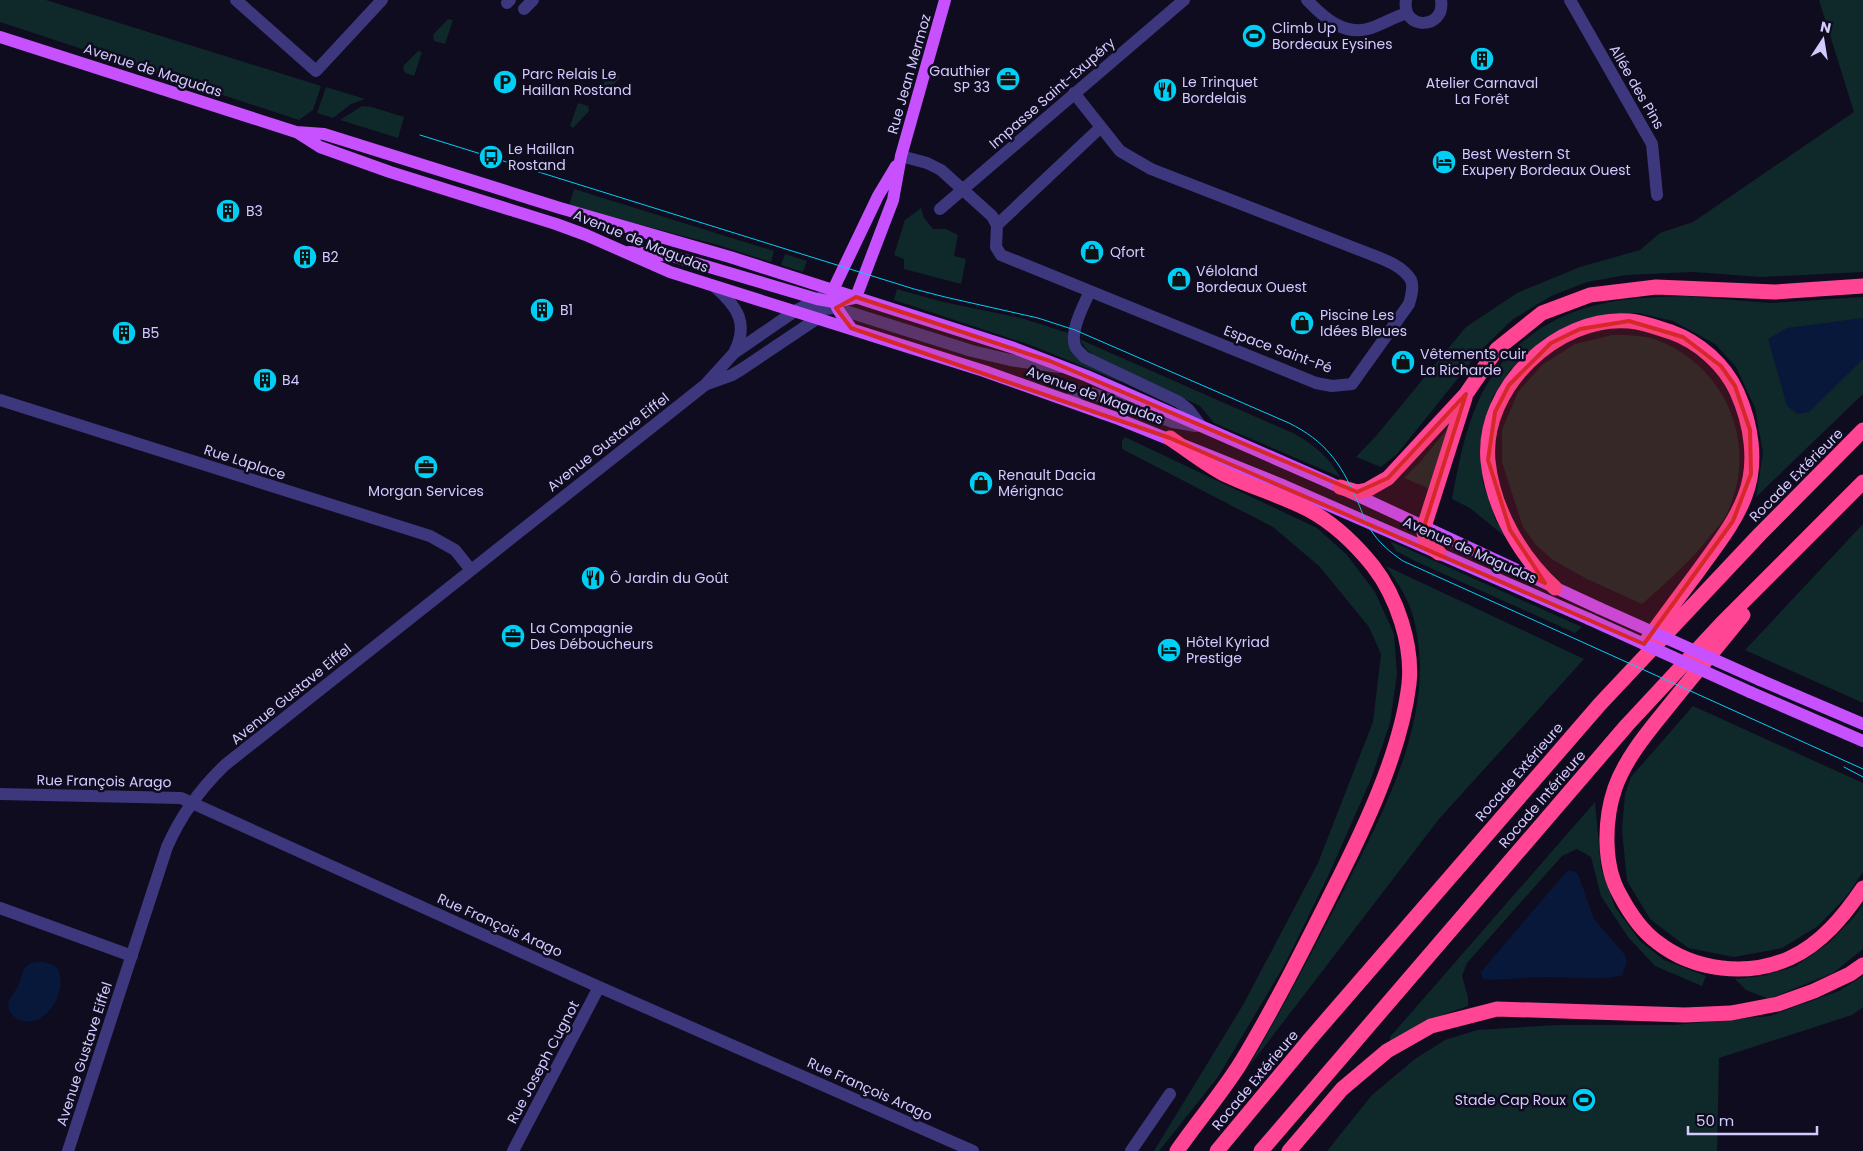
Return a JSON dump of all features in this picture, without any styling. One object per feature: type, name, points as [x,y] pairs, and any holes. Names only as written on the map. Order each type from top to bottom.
[{"type":"highway","points":[[1340,487],[1357,492],[1367,490],[1388,478],[1466,394],[1497,349],[1542,312],[1590,295],[1656,287],[1775,292],[1863,286]]},
{"type":"highway","points":[[1556,588],[1531,562],[1510,530],[1500,506],[1488,460],[1495,412],[1509,385],[1530,361],[1551,343],[1580,329],[1603,323],[1629,321],[1656,327],[1683,337],[1721,366],[1735,386],[1745,410],[1750,430],[1751,474],[1746,495],[1733,521],[1600,704]]},
{"type":"highway","points":[[1439,554],[1429,546],[1425,539],[1424,527],[1466,394]]},
{"type":"highway","name":"Rocade Extérieure","points":[[1217,1151],[1317,1031],[1600,704],[1760,534],[1863,430]]},
{"type":"highway","points":[[1170,438],[1223,473],[1310,510],[1357,548],[1374,568],[1394,601],[1403,630],[1408,658],[1409,682],[1404,708],[1386,770],[1355,846],[1302,950],[1239,1065],[1177,1151]]},
{"type":"highway","name":"Rocade Intérieure","points":[[1261,1151],[1626,725],[1805,539],[1863,482]]},
{"type":"highway","points":[[1805,539],[1655,724],[1628,761],[1615,788],[1606,840],[1619,894],[1636,920],[1657,942],[1681,957],[1710,967],[1738,970],[1765,966],[1790,958],[1812,945],[1841,919],[1863,888]]},
{"type":"highway","points":[[1289,1151],[1342,1089],[1387,1051],[1431,1026],[1497,1009],[1685,1015],[1731,1013],[1778,1004],[1814,991],[1850,974],[1863,965]]},
{"type":"main road","name":"Rue Jean Mermoz","points":[[856,297],[892,200],[901,156],[945,0]]},
{"type":"main road","name":"Avenue de Magudas","points":[[0,37],[296,132],[324,134],[551,206],[730,257],[805,281],[834,300],[856,297],[1014,348],[1066,368],[1340,487],[1599,608],[1863,724]]},
{"type":"main road","name":"Avenue de Magudas","points":[[296,132],[320,147],[396,174],[556,224],[670,272],[795,311],[818,309],[851,328],[984,371],[1170,438],[1588,619],[1863,741]]},
{"type":"main road","name":"Rue Jean Mermoz","points":[[834,300],[878,196],[901,156]]},
{"type":"main road","points":[[624,252],[648,252],[672,256],[818,309],[834,300],[851,328]]},
{"type":"main road","points":[[805,281],[818,309]]},
{"type":"street","points":[[236,0],[316,71],[382,0]]},
{"type":"street","name":"Impasse Saint-Exupéry","points":[[940,209],[1184,0]]},
{"type":"street","points":[[1307,0],[1338,27],[1353,30],[1370,29],[1407,13]]},
{"type":"street","points":[[1406,0],[1405,8],[1407,13],[1418,22],[1430,22],[1439,14],[1442,8],[1441,0]]},
{"type":"street","name":"Allée des Pins","points":[[1570,0],[1652,144],[1657,195]]},
{"type":"street","name":"Espace Saint-Pé","points":[[997,225],[996,247],[1001,255],[1307,379],[1332,386],[1352,384],[1409,304],[1412,293],[1411,281],[1390,262],[1151,169],[1120,151],[1074,93]]},
{"type":"street","points":[[901,156],[927,163],[941,170],[992,216],[997,225],[1101,127]]},
{"type":"street","name":"Avenue Gustave Eiffel","points":[[715,287],[729,299],[736,310],[740,322],[742,333],[734,354]]},
{"type":"street","points":[[1090,291],[1077,321],[1074,338],[1076,348],[1084,357],[1179,402],[1189,410],[1201,426]]},
{"type":"street","points":[[818,309],[834,300],[887,325],[991,356],[1032,365],[1066,368]]},
{"type":"street","name":"Avenue Gustave Eiffel","points":[[68,1151],[168,847],[192,802],[209,780],[225,765],[705,385],[734,354],[795,311],[818,309]]},
{"type":"street","name":"Avenue Gustave Eiffel","points":[[705,385],[732,375],[742,369],[818,309]]},
{"type":"street","points":[[1070,401],[1074,394],[1080,392],[1091,393],[1173,422],[1201,426]]},
{"type":"street","name":"Rue Laplace","points":[[0,400],[430,536],[455,550],[471,570]]},
{"type":"street","name":"Rue François Arago","points":[[0,794],[169,797],[181,798],[192,802],[599,987],[973,1151]]},
{"type":"street","points":[[0,908],[132,956]]},
{"type":"street","name":"Rue Joseph Cugnot","points":[[513,1151],[599,987]]},
{"type":"street","points":[[1131,1151],[1170,1094]]},
{"type":"highlighted area","points":[[856,297],[1050,361],[1357,492],[1388,478],[1466,394],[1424,527],[1545,583],[1510,530],[1488,460],[1495,412],[1509,385],[1551,343],[1580,329],[1629,321],[1683,337],[1721,366],[1735,386],[1750,430],[1751,474],[1733,521],[1644,644],[1170,438],[851,328],[836,308]]},
{"type":"green space","points":[[0,0],[46,0],[321,86],[313,110],[299,120],[0,22]]},
{"type":"green space","points":[[1819,0],[1863,0],[1863,272],[1761,277],[1693,272],[1626,275],[1587,282],[1551,296],[1512,320],[1480,351],[1397,454],[1381,467],[1356,457],[1376,436],[1466,327],[1517,293],[1580,267],[1640,250],[1660,233],[1693,222],[1854,112]]},
{"type":"green space","points":[[448,19],[453,20],[445,44],[434,41],[433,35]]},
{"type":"green space","points":[[418,51],[422,52],[414,76],[403,70],[404,65]]},
{"type":"green space","points":[[608,70],[619,74],[619,79],[604,95],[601,94]]},
{"type":"green space","points":[[326,87],[365,99],[351,104],[333,118],[317,113]]},
{"type":"green space","points":[[578,103],[588,106],[589,111],[573,128],[570,126]]},
{"type":"green space","points":[[362,106],[372,107],[404,117],[398,138],[340,120]]},
{"type":"green space","points":[[574,189],[774,251],[771,262],[718,245],[569,206]]},
{"type":"green space","points":[[921,208],[924,218],[933,229],[946,229],[958,235],[954,256],[966,259],[961,284],[904,269],[904,259],[894,255],[905,220]]},
{"type":"green space","points":[[785,254],[807,261],[803,272],[781,265]]},
{"type":"green space","points":[[897,289],[939,301],[1021,318],[1068,333],[1068,340],[1123,381],[1033,346],[894,300]]},
{"type":"green space","points":[[1683,296],[1771,303],[1863,297],[1863,394],[1756,497],[1763,453],[1755,408],[1736,367],[1715,344],[1673,321],[1638,313],[1599,316],[1546,337],[1510,370],[1492,398],[1480,445],[1483,483],[1496,521],[1508,539],[1470,508],[1452,499],[1459,463],[1472,415],[1486,386],[1497,369],[1524,340],[1558,319],[1596,305],[1628,299]]},
{"type":"green space","points":[[1612,335],[1652,338],[1682,353],[1703,370],[1720,391],[1731,414],[1738,439],[1739,466],[1735,493],[1724,519],[1688,562],[1642,604],[1587,579],[1553,560],[1536,545],[1523,527],[1502,462],[1502,430],[1518,392],[1542,365],[1575,344]]},
{"type":"green space","points":[[1079,339],[1295,434],[1320,452],[1331,463],[1340,477],[1214,423],[1200,406],[1093,355]]},
{"type":"green space","points":[[1450,426],[1428,488],[1404,478],[1421,461]]},
{"type":"green space","points":[[1125,437],[1317,528],[1347,555],[1375,592],[1394,634],[1397,674],[1390,723],[1371,779],[1329,874],[1285,964],[1218,1077],[1159,1151],[1154,1151],[1243,1005],[1318,863],[1373,722],[1381,654],[1369,627],[1319,566],[1273,527],[1122,449],[1122,441]]},
{"type":"green space","points":[[1863,524],[1863,703],[1745,650]]},
{"type":"green space","points":[[1390,541],[1582,627],[1575,633],[1415,561],[1396,551]]},
{"type":"green space","points":[[1386,566],[1584,659],[1439,819],[1248,1068],[1298,979],[1384,808],[1396,780],[1413,724],[1418,695],[1420,665],[1415,622],[1402,590]]},
{"type":"green space","points":[[1693,706],[1863,783],[1863,872],[1846,897],[1818,926],[1782,948],[1734,957],[1688,948],[1650,919],[1627,881],[1622,830],[1625,794],[1631,777]]},
{"type":"green space","points":[[1595,802],[1601,868],[1615,907],[1640,941],[1664,960],[1706,976],[1702,986],[1655,966],[1628,937],[1601,896],[1591,857],[1577,849],[1562,856],[1467,963],[1462,976],[1468,997],[1468,1006],[1428,1020],[1390,1041],[1390,1037]]},
{"type":"green space","points":[[1863,904],[1863,949],[1833,973],[1769,999],[1746,990],[1735,979],[1763,976],[1796,966],[1830,942],[1854,917]]},
{"type":"green space","points":[[1863,976],[1863,1007],[1852,1015],[1719,1058],[1717,1151],[1327,1151],[1372,1095],[1415,1059],[1445,1040],[1477,1030],[1557,1025],[1674,1025],[1770,1016],[1839,991]]},
{"type":"water","points":[[1863,318],[1863,359],[1809,412],[1798,414],[1787,406],[1768,339],[1787,328]]},
{"type":"water","points":[[1567,871],[1578,874],[1594,919],[1625,955],[1627,961],[1622,975],[1603,978],[1537,977],[1499,980],[1483,979],[1481,972]]},
{"type":"water","points":[[42,962],[56,967],[60,975],[61,984],[59,994],[48,1012],[40,1018],[30,1021],[20,1020],[9,1009],[10,999],[26,967],[33,963]]},
{"type":"tram line","points":[[420,135],[914,289],[1038,318],[1075,330],[1289,423],[1312,437],[1330,454],[1350,485],[1370,529],[1385,547],[1403,561],[1863,769]]},
{"type":"tram line","points":[[1844,767],[1863,777]]},
{"type":"place","name":"Climb Up Bordeaux Eysines","points":[[1254,36]]},
{"type":"place","name":"Atelier Carnaval La Forêt","points":[[1482,59]]},
{"type":"place","name":"Gauthier SP 33","points":[[1008,79]]},
{"type":"place","name":"Parc Relais Le Haillan Rostand","points":[[505,82]]},
{"type":"place","name":"Le Trinquet Bordelais","points":[[1165,90]]},
{"type":"place","name":"Le Haillan Rostand","points":[[491,157]]},
{"type":"place","name":"Best Western St Exupery Bordeaux Ouest","points":[[1444,162]]},
{"type":"place","name":"B3","points":[[228,211]]},
{"type":"place","name":"Qfort","points":[[1092,252]]},
{"type":"place","name":"B2","points":[[305,257]]},
{"type":"place","name":"Véloland Bordeaux Ouest","points":[[1179,279]]},
{"type":"place","name":"B1","points":[[542,310]]},
{"type":"place","name":"Piscine Les Idées Bleues","points":[[1302,323]]},
{"type":"place","name":"B5","points":[[124,333]]},
{"type":"place","name":"Vêtements cuir La Richarde","points":[[1403,362]]},
{"type":"place","name":"B4","points":[[265,380]]},
{"type":"place","name":"Morgan Services","points":[[426,467]]},
{"type":"place","name":"Renault Dacia Mérignac","points":[[981,483]]},
{"type":"place","name":"Ô Jardin du Goût","points":[[593,578]]},
{"type":"place","name":"La Compagnie Des Déboucheurs","points":[[513,636]]},
{"type":"place","name":"Hôtel Kyriad Prestige","points":[[1169,650]]},
{"type":"place","name":"Stade Cap Roux","points":[[1584,1100]]}]
